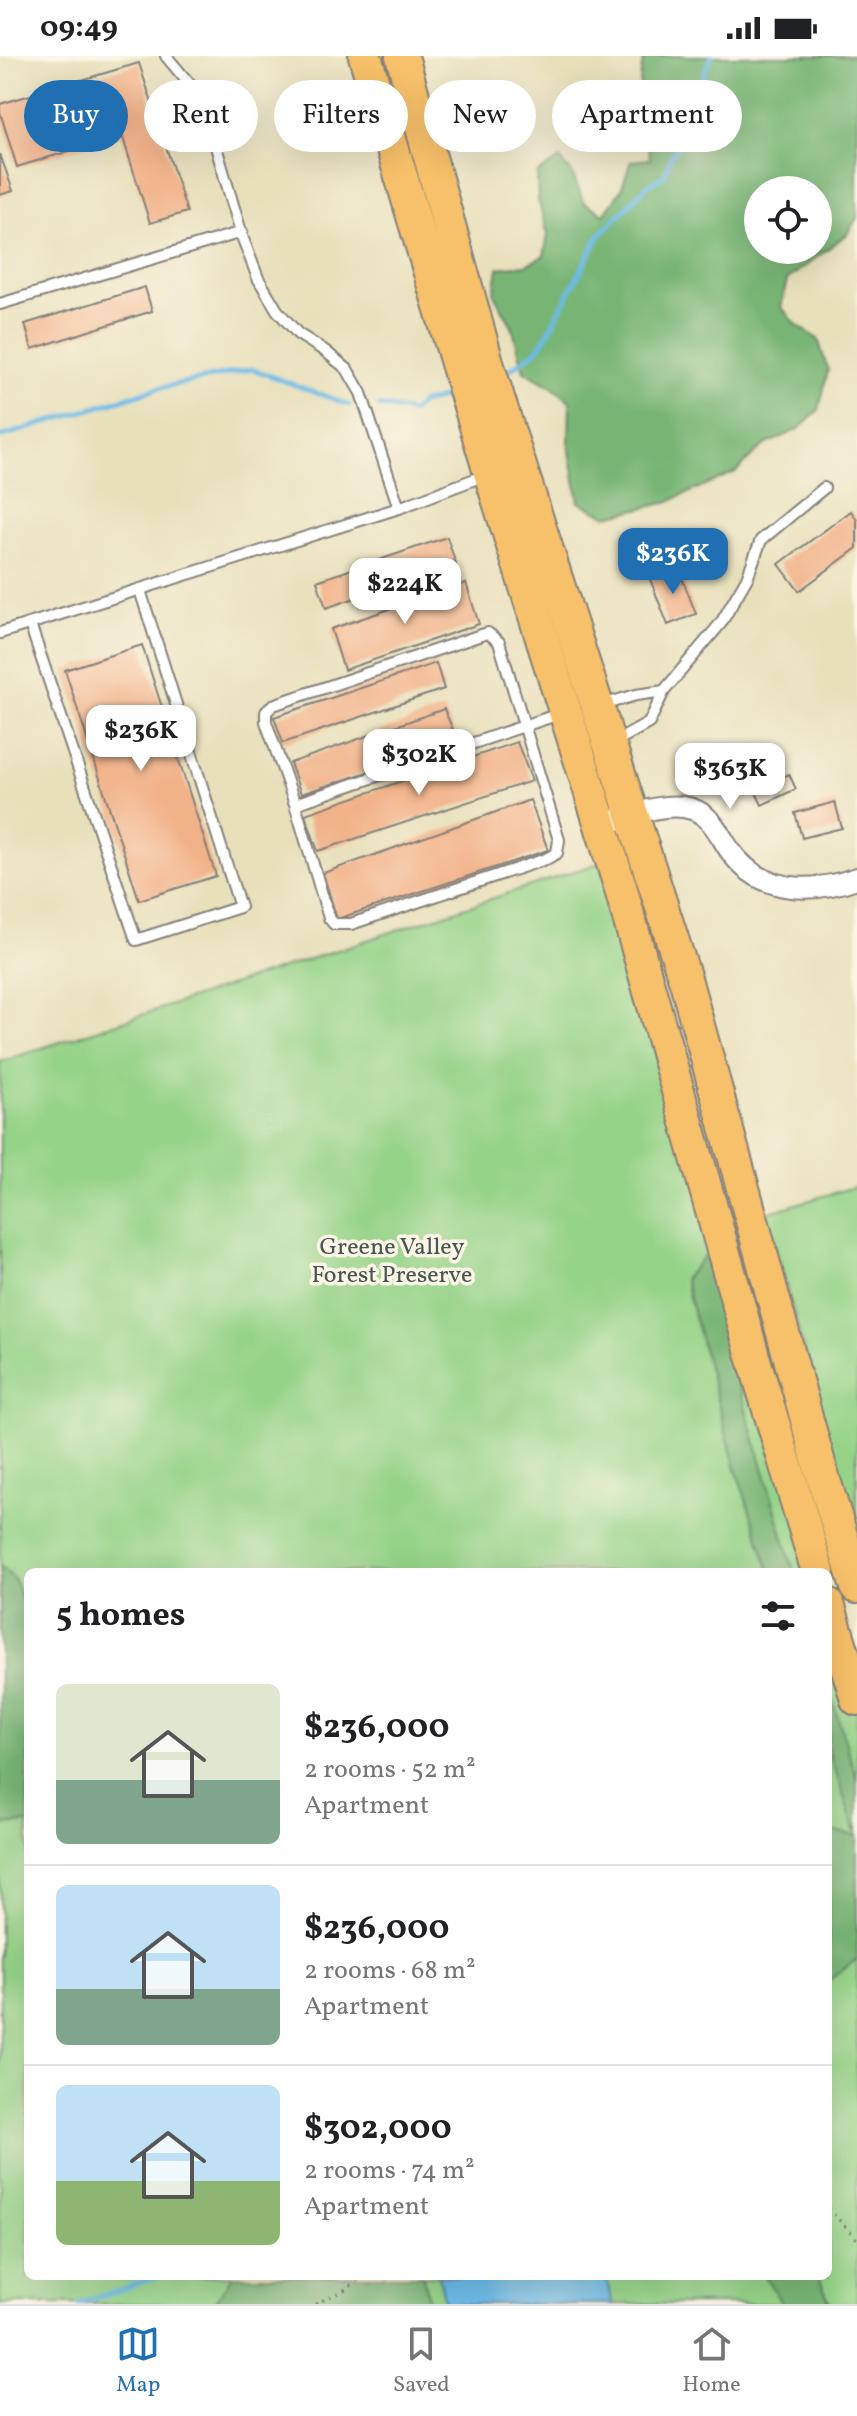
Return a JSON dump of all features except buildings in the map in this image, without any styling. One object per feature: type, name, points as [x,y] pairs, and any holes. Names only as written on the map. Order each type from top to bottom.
[{"type":"main road","points":[[365,56],[490,473],[601,825],[817,1568]]},
{"type":"main road","points":[[402,56],[490,373],[686,982],[820,1467],[857,1587]]},
{"type":"main road","points":[[832,1617],[857,1699]]},
{"type":"street","points":[[601,825],[669,807],[690,808],[703,814],[713,824],[744,867],[757,877],[777,885],[816,889],[857,878]]},
{"type":"lane","points":[[166,56],[202,99],[258,278],[277,310],[298,334],[347,369],[361,393],[399,508]]},
{"type":"lane","points":[[0,304],[242,232]]},
{"type":"lane","points":[[0,633],[399,508],[490,473]]},
{"type":"lane","points":[[611,744],[649,723],[664,691],[721,623],[747,578],[761,540],[824,488]]},
{"type":"lane","points":[[30,624],[136,940],[240,907],[140,590]]},
{"type":"lane","points":[[488,633],[499,642],[559,840],[557,853],[351,924],[334,924],[329,918],[295,804],[266,722],[266,712],[273,705],[488,633]]},
{"type":"lane","points":[[599,706],[664,691]]},
{"type":"lane","points":[[295,804],[564,713]]},
{"type":"path","points":[[832,2212],[857,2239]]},
{"type":"path","points":[[315,2304],[358,2280]]},
{"type":"green space","points":[[645,56],[857,56],[857,218],[847,234],[832,246],[832,176],[744,176],[744,264],[808,264],[787,280],[781,307],[797,325],[818,339],[828,370],[819,410],[799,429],[763,446],[736,472],[665,503],[607,516],[579,502],[569,446],[570,401],[524,371],[512,326],[494,294],[498,268],[526,265],[544,256],[548,235],[538,200],[537,174],[560,159],[572,173],[584,203],[604,214],[621,190],[631,161],[650,159],[649,152],[742,152],[742,80],[640,80]]},
{"type":"green space","name":"Greene Valley Forest Preserve","points":[[599,863],[814,1568],[24,1568],[24,2280],[832,2280],[832,1629],[857,1711],[857,2304],[0,2304],[0,1062]]},
{"type":"green space","points":[[857,1186],[857,1543],[766,1213]]},
{"type":"green space","points":[[705,1255],[728,1349],[793,1568],[769,1568],[736,1469],[684,1279]]},
{"type":"green space","points":[[0,1565],[13,1578],[24,1604],[24,1823],[3,1825],[0,1837]]},
{"type":"green space","points":[[832,1698],[857,1780],[857,1836],[832,1761]]},
{"type":"green space","points":[[832,1831],[857,1836],[857,1959],[832,1978]]},
{"type":"green space","points":[[229,2280],[424,2280],[429,2304],[214,2304]]},
{"type":"green space","points":[[767,2280],[820,2280],[831,2304],[782,2304]]},
{"type":"water","points":[[440,2280],[605,2280],[613,2304],[445,2304]]},
{"type":"waterway","points":[[505,373],[536,351],[546,337],[599,236],[648,185],[664,176],[671,156],[692,127],[705,70],[712,56]]},
{"type":"waterway","points":[[0,437],[159,388],[252,369],[349,405]]},
{"type":"waterway","points":[[412,412],[422,403],[455,395]]},
{"type":"waterway","points":[[379,406],[412,412]]},
{"type":"waterway","points":[[79,2304],[148,2280]]}]
